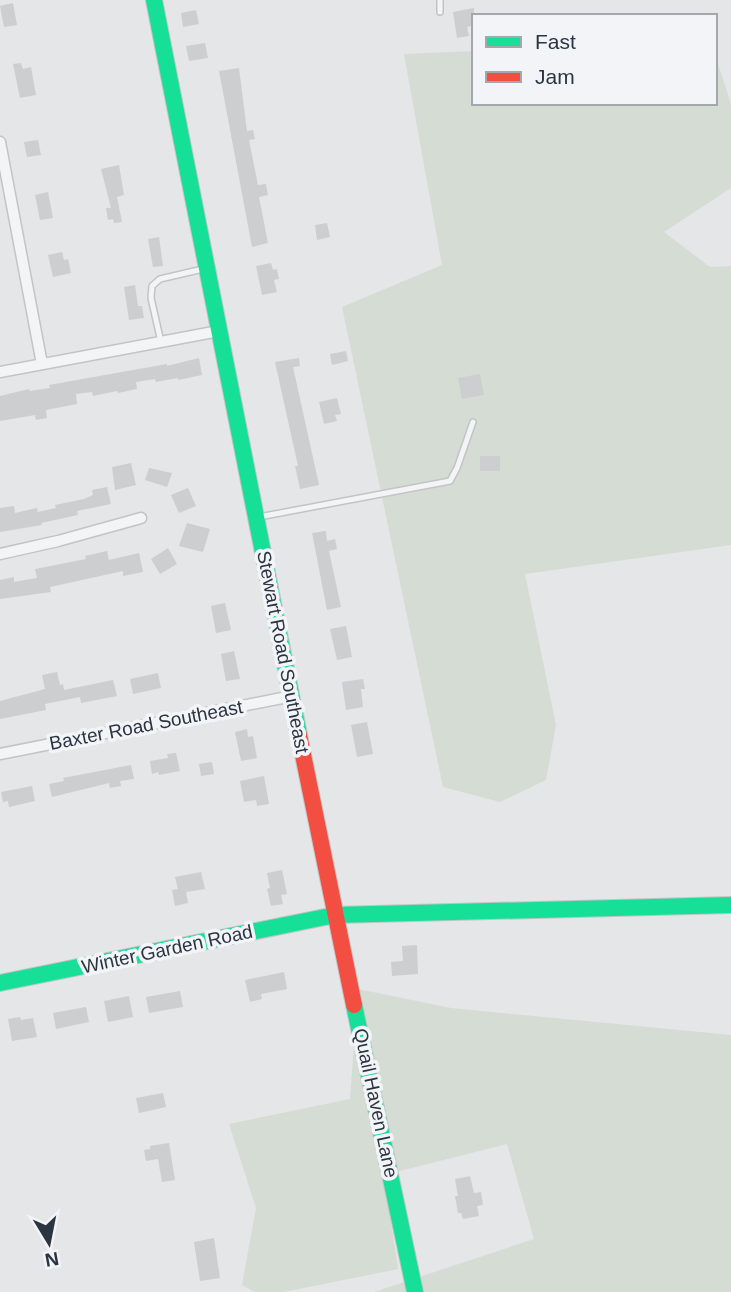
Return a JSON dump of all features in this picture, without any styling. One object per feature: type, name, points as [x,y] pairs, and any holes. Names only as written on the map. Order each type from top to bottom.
[{"type":"street","name":"Stewart Road Southeast","points":[[154,0],[335,915]]},
{"type":"street","points":[[0,142],[42,364]]},
{"type":"street","points":[[0,372],[219,331]]},
{"type":"street","points":[[0,554],[141,518]]},
{"type":"street","name":"Baxter Road Southeast","points":[[0,754],[292,696]]},
{"type":"street","points":[[335,915],[731,905]]},
{"type":"street","name":"Winter Garden Road","points":[[0,983],[335,915]]},
{"type":"street","name":"Quail Haven Lane","points":[[335,915],[415,1292]]},
{"type":"lane","points":[[440,0],[440,12]]},
{"type":"lane","points":[[161,342],[151,298],[152,286],[160,279],[206,268]]},
{"type":"lane","points":[[256,518],[450,481],[473,422]]},
{"type":"shaded area","points":[[472,51],[472,105],[717,105],[717,61],[731,104],[731,188],[664,232],[710,267],[731,266],[731,545],[525,574],[556,725],[546,780],[500,802],[443,787],[342,307],[442,265],[404,54]]},
{"type":"shaded area","points":[[358,989],[451,1008],[731,1035],[731,1292],[374,1292],[534,1239],[507,1144],[384,1175],[398,1269],[284,1292],[255,1292],[242,1285],[256,1208],[229,1124],[350,1099]]},
{"type":"building","points":[[13,3],[17,25],[4,27],[0,6]]},
{"type":"building","points":[[474,8],[472,26],[467,27],[469,36],[457,38],[453,12]]},
{"type":"building","points":[[196,10],[199,24],[183,27],[181,13]]},
{"type":"building","points":[[205,43],[208,58],[189,61],[186,46]]},
{"type":"building","points":[[21,63],[23,69],[31,67],[36,95],[20,98],[13,64]]},
{"type":"building","points":[[239,68],[247,131],[253,130],[255,139],[249,140],[258,185],[266,184],[268,195],[259,197],[268,243],[252,247],[219,71]]},
{"type":"building","points":[[38,140],[41,155],[27,157],[24,142]]},
{"type":"building","points":[[119,165],[124,195],[117,197],[122,222],[114,223],[113,219],[108,220],[106,208],[111,208],[101,169]]},
{"type":"building","points":[[48,192],[53,218],[40,220],[35,195]]},
{"type":"building","points":[[327,223],[330,237],[317,240],[315,225]]},
{"type":"building","points":[[159,237],[163,266],[153,267],[148,239]]},
{"type":"building","points":[[62,252],[64,260],[68,259],[71,273],[53,277],[48,255]]},
{"type":"building","points":[[271,263],[273,270],[277,269],[279,279],[274,280],[277,292],[262,295],[256,266]]},
{"type":"building","points":[[135,285],[138,306],[142,306],[144,318],[129,320],[124,287]]},
{"type":"building","points":[[346,351],[348,361],[332,365],[330,354]]},
{"type":"building","points":[[199,358],[202,375],[178,380],[136,382],[137,389],[118,393],[117,391],[93,396],[92,392],[76,394],[77,404],[46,410],[47,418],[36,420],[35,415],[0,421],[0,396]]},
{"type":"building","points":[[299,358],[300,366],[293,367],[319,485],[300,489],[295,466],[298,466],[275,362]]},
{"type":"building","points":[[480,374],[484,395],[462,399],[458,378]]},
{"type":"building","points":[[337,398],[341,414],[335,415],[337,421],[324,424],[319,402]]},
{"type":"building","points":[[480,456],[500,456],[500,471],[480,471]]},
{"type":"building","points":[[131,463],[136,485],[115,490],[112,467]]},
{"type":"building","points":[[149,468],[172,473],[167,487],[145,480]]},
{"type":"building","points":[[107,487],[111,504],[77,511],[78,515],[41,523],[42,525],[0,532],[0,508],[14,506],[15,513],[37,508],[38,512],[56,508],[55,505],[84,499],[93,495],[92,490]]},
{"type":"building","points":[[188,488],[196,506],[179,513],[171,495]]},
{"type":"building","points":[[187,523],[210,529],[203,552],[179,546]]},
{"type":"building","points":[[326,531],[327,541],[335,539],[337,549],[329,551],[341,607],[327,610],[312,533]]},
{"type":"building","points":[[168,548],[177,564],[160,574],[151,559]]},
{"type":"building","points":[[107,551],[109,560],[139,553],[143,572],[123,576],[123,571],[50,587],[51,592],[0,599],[0,580],[14,577],[14,582],[37,578],[35,569],[86,559],[85,556]]},
{"type":"building","points":[[225,603],[231,630],[216,633],[211,606]]},
{"type":"building","points":[[346,626],[352,657],[337,660],[330,629]]},
{"type":"building","points":[[234,651],[240,679],[226,681],[221,654]]},
{"type":"building","points":[[57,672],[64,690],[113,680],[117,696],[81,703],[80,697],[45,704],[46,710],[0,719],[0,701],[45,689],[42,675]]},
{"type":"building","points":[[158,673],[161,688],[133,694],[130,679]]},
{"type":"building","points":[[363,679],[363,707],[346,710],[342,682]]},
{"type":"building","points":[[367,722],[373,754],[357,757],[351,725]]},
{"type":"building","points":[[247,729],[248,737],[253,736],[257,758],[241,761],[235,732]]},
{"type":"building","points":[[176,753],[180,771],[152,774],[150,761],[168,758],[167,754]]},
{"type":"building","points":[[212,762],[214,774],[201,776],[199,764]]},
{"type":"building","points":[[131,765],[134,779],[120,781],[121,786],[110,788],[109,783],[52,797],[49,784],[64,781],[63,778]]},
{"type":"building","points":[[264,776],[269,804],[257,806],[256,800],[244,802],[240,781]]},
{"type":"building","points":[[32,786],[35,801],[9,807],[8,801],[3,802],[1,792]]},
{"type":"building","points":[[282,870],[287,894],[281,895],[283,904],[271,906],[267,873]]},
{"type":"building","points":[[201,872],[205,889],[186,892],[188,903],[175,906],[172,890],[178,889],[175,877]]},
{"type":"building","points":[[417,945],[418,974],[392,976],[391,962],[403,961],[402,946]]},
{"type":"building","points":[[284,972],[287,989],[261,994],[262,999],[250,1002],[245,980]]},
{"type":"building","points":[[180,991],[183,1007],[149,1013],[146,997]]},
{"type":"building","points":[[129,996],[133,1017],[108,1022],[104,1001]]},
{"type":"building","points":[[86,1007],[89,1022],[56,1029],[53,1013]]},
{"type":"building","points":[[20,1017],[21,1020],[33,1018],[37,1037],[12,1041],[8,1019]]},
{"type":"building","points":[[163,1093],[166,1107],[139,1113],[136,1098]]},
{"type":"building","points":[[169,1143],[175,1180],[162,1182],[158,1159],[146,1161],[144,1150],[150,1149],[150,1146]]},
{"type":"building","points":[[470,1176],[474,1193],[481,1192],[483,1205],[477,1206],[479,1216],[463,1219],[461,1213],[458,1213],[455,1179]]},
{"type":"building","points":[[214,1238],[220,1278],[200,1281],[194,1242]]},
{"type":"traffic: fast","points":[[154,0],[299,735]]},
{"type":"traffic: fast","points":[[0,983],[335,915],[731,905]]},
{"type":"traffic: fast","points":[[354,1005],[415,1292]]},
{"type":"traffic: jam","points":[[299,735],[354,1005]]}]
